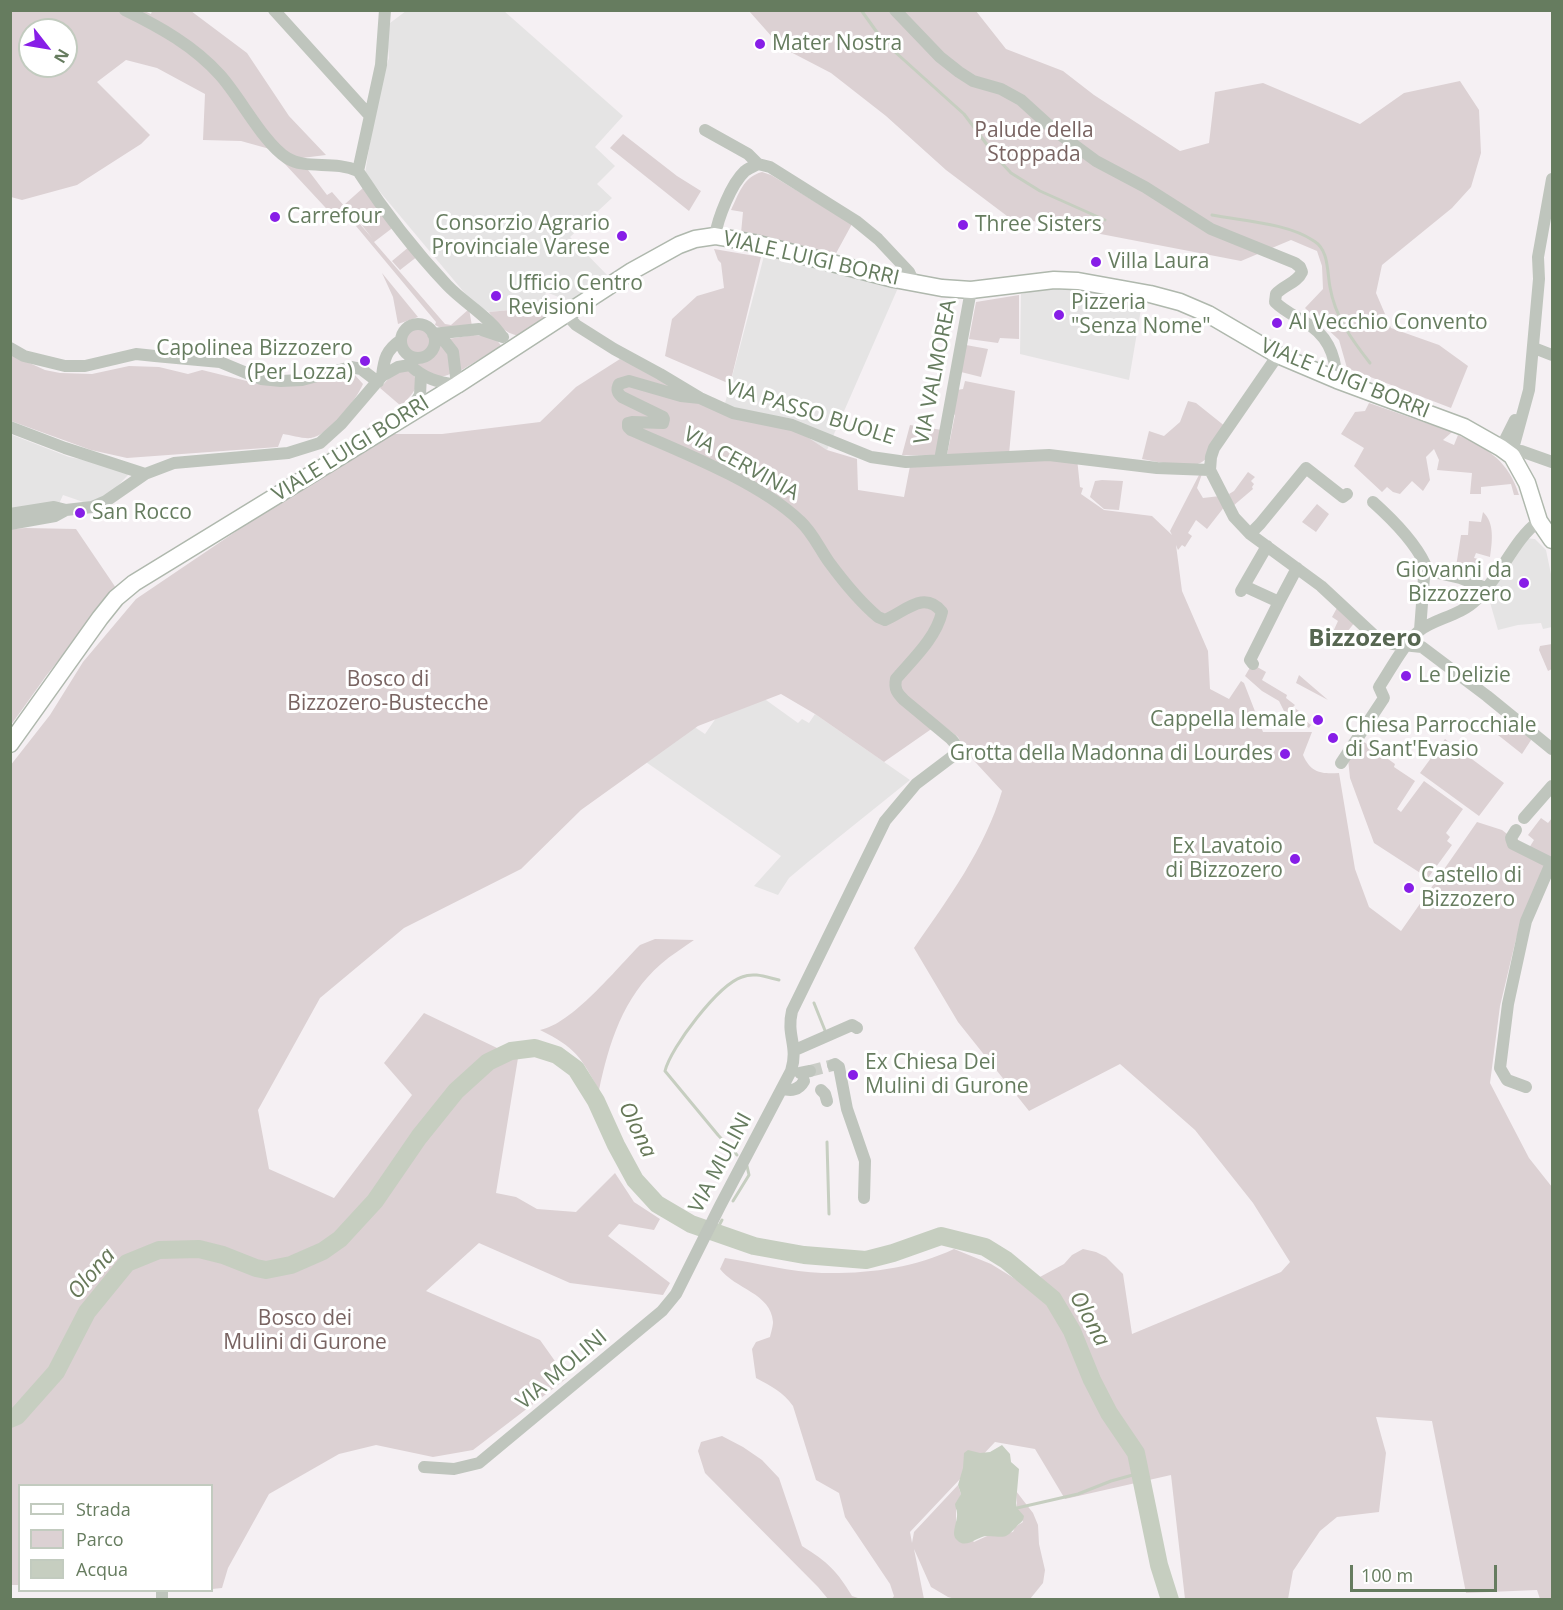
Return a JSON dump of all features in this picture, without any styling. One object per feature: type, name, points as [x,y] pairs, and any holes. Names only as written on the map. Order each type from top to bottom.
[{"type":"main road","name":"VIALE LUIGI BORRI","points":[[10,744],[116,598],[134,583],[457,385],[632,271],[679,245],[695,239],[715,236],[754,243],[914,283],[971,290],[1054,280],[1078,281],[1150,294],[1180,302],[1208,314],[1278,355],[1337,380],[1464,427],[1508,454]]},
{"type":"main road","points":[[1508,454],[1527,483],[1539,521],[1552,540]]},
{"type":"street","points":[[125,10],[189,46],[221,75],[268,140],[286,158],[301,164],[347,166],[358,171],[432,269],[464,302],[492,323],[501,336],[515,347]]},
{"type":"street","points":[[274,10],[370,116]]},
{"type":"street","points":[[358,171],[381,64],[385,10]]},
{"type":"street","points":[[895,10],[940,57],[953,67],[973,81],[1001,89],[1021,100],[1054,130],[1096,161],[1145,187],[1211,229],[1300,267],[1302,272],[1299,278],[1282,287],[1276,294],[1275,302],[1312,326],[1323,336],[1336,366],[1337,380]]},
{"type":"street","points":[[705,130],[748,154],[758,164],[770,167],[856,220],[906,269],[914,283]]},
{"type":"street","points":[[715,236],[724,204],[746,171],[758,164]]},
{"type":"street","points":[[1508,454],[1529,390],[1539,279],[1538,258],[1552,179]]},
{"type":"street","name":"VIA VALMOREA","points":[[940,460],[971,290]]},
{"type":"street","points":[[478,313],[479,329]]},
{"type":"street","name":"VIA PASSO BUOLE","points":[[566,314],[576,325],[614,349],[700,398],[734,413],[792,425],[871,457],[906,462],[1049,455],[1157,468],[1210,470]]},
{"type":"street","points":[[380,379],[384,360],[391,347],[401,340],[405,330],[414,324],[424,325],[453,352],[457,385],[439,382],[421,375]]},
{"type":"street","points":[[436,334],[479,329],[501,336]]},
{"type":"street","points":[[10,514],[54,507],[66,510],[92,507],[106,501],[145,474],[174,463],[288,453],[320,443],[341,424],[380,379],[398,367],[424,357],[432,350],[436,334]]},
{"type":"street","points":[[401,340],[404,351],[421,375],[420,395],[407,414]]},
{"type":"street","points":[[10,348],[24,356],[65,366],[85,366],[136,354],[220,362],[261,379],[302,380],[351,367],[361,369],[380,379]]},
{"type":"street","points":[[1534,348],[1552,355]]},
{"type":"street","points":[[1278,355],[1214,448],[1211,457],[1210,470],[1234,517],[1250,534],[1335,598],[1379,640],[1422,647],[1552,749]]},
{"type":"street","name":"VIA CERVINIA","points":[[700,398],[681,396],[629,381],[619,384],[617,388],[622,397],[664,419],[663,423],[658,424],[628,423],[631,430],[731,476],[770,498],[800,520],[817,540],[828,561],[878,617],[885,620],[923,600],[935,603],[942,612],[934,632],[896,680],[895,686],[897,693],[904,700],[956,744],[956,750],[953,756],[916,784],[885,821],[822,951]]},
{"type":"street","points":[[10,427],[145,474]]},
{"type":"street","points":[[1508,454],[1521,451],[1552,462]]},
{"type":"street","points":[[1250,534],[1260,525],[1306,468],[1343,497],[1347,494]]},
{"type":"street","points":[[1373,502],[1420,554],[1425,570],[1420,630]]},
{"type":"street","points":[[10,524],[55,516],[66,510]]},
{"type":"street","points":[[1341,763],[1384,698],[1379,687],[1407,645],[1420,630],[1458,613],[1477,600],[1502,571],[1527,530],[1539,521]]},
{"type":"street","points":[[1267,546],[1242,589],[1280,602]]},
{"type":"street","points":[[1253,664],[1250,660],[1297,568]]},
{"type":"street","points":[[1425,570],[1460,578],[1486,588]]},
{"type":"street","points":[[1524,818],[1552,786]]},
{"type":"street","points":[[1516,830],[1511,838],[1513,844],[1551,863],[1526,921],[1508,1004],[1500,1068],[1507,1080],[1526,1087]]},
{"type":"street","name":"VIA MULINI","points":[[696,1256],[782,1088],[809,1082],[789,1031],[792,1011],[822,951]]},
{"type":"street","points":[[795,1050],[849,1026],[855,1025],[857,1028]]},
{"type":"street","points":[[833,1065],[839,1067],[848,1109],[865,1161],[864,1198]]},
{"type":"street","name":"VIA MOLINI","points":[[424,1467],[454,1469],[479,1464],[662,1311],[676,1294],[696,1256]]},
{"type":"shaded area","points":[[406,11],[504,11],[623,116],[595,147],[615,166],[597,184],[612,198],[570,237],[610,278],[571,302],[546,292],[542,307],[489,312],[473,303],[365,174],[377,96],[389,58],[386,26]]},
{"type":"shaded area","points":[[764,256],[807,256],[901,281],[827,450],[794,428],[724,407]]},
{"type":"shaded area","points":[[1045,288],[1096,292],[1142,303],[1129,380],[1020,354],[1021,294]]},
{"type":"shaded area","points":[[10,434],[69,457],[127,468],[128,475],[110,494],[89,504],[63,495],[58,506],[11,510]]},
{"type":"shaded area","name":"Giovanni da Bizzozzero","points":[[1524,538],[1535,539],[1546,550],[1552,579],[1552,627],[1543,629],[1541,623],[1498,630],[1489,591]]},
{"type":"shaded area","points":[[741,682],[798,723],[802,719],[809,723],[815,714],[910,780],[789,878],[778,895],[754,886],[781,856],[643,760],[675,714],[705,734]]},
{"type":"green space","points":[[142,10],[151,14],[152,11],[191,11],[247,53],[289,116],[326,155],[302,158],[241,141],[203,140],[205,94],[157,68],[126,60],[97,82],[150,135],[141,144],[77,185],[22,200],[11,197],[10,11]]},
{"type":"green space","name":"Palude della Stoppada","points":[[749,11],[976,11],[1006,49],[1063,71],[1094,95],[1180,151],[1209,143],[1215,92],[1263,83],[1360,124],[1404,93],[1460,81],[1479,110],[1481,153],[1471,187],[1452,208],[1382,265],[1376,293],[1391,328],[1439,345],[1468,366],[1451,408],[1347,368],[1339,340],[1305,308],[1323,289],[1322,266],[1317,251],[1291,240],[1241,261],[1007,216],[946,170],[886,116],[831,73],[781,47]]},
{"type":"green space","points":[[623,134],[677,176],[701,191],[689,211],[610,148]]},
{"type":"green space","points":[[284,163],[305,166],[327,195],[332,192],[372,238],[345,204],[363,188],[395,226],[374,242],[445,324],[451,325],[469,309],[472,326],[443,329],[435,325],[436,322],[346,214],[337,220]]},
{"type":"green space","points":[[762,172],[771,175],[852,224],[834,257],[741,233],[743,212],[731,210],[746,182]]},
{"type":"green space","points":[[410,246],[418,256],[400,270],[392,261]]},
{"type":"green space","points":[[714,249],[761,257],[730,384],[665,356],[672,319],[697,296],[724,288],[721,263]]},
{"type":"green space","points":[[382,273],[418,317],[398,324],[393,297]]},
{"type":"green space","points":[[1019,295],[1019,339],[1000,338],[998,343],[969,339],[976,302]]},
{"type":"green space","points":[[542,307],[545,319],[519,336],[501,327],[489,312]]},
{"type":"green space","points":[[417,328],[426,332],[430,341],[426,350],[417,354],[408,350],[404,341],[408,332]]},
{"type":"green space","points":[[473,335],[493,338],[501,346],[460,371],[448,339]]},
{"type":"green space","points":[[438,340],[449,354],[450,374],[445,376],[432,374],[415,362],[430,355]]},
{"type":"green space","points":[[966,345],[988,349],[981,377],[961,372]]},
{"type":"green space","points":[[11,352],[45,370],[60,373],[92,374],[129,366],[159,367],[188,374],[202,370],[263,385],[302,384],[350,372],[363,384],[355,399],[334,424],[326,431],[311,438],[283,434],[278,447],[127,458],[91,450],[11,421]]},
{"type":"green space","name":"Bosco di Bizzozero-Bustecche","points":[[620,359],[724,407],[794,428],[827,450],[857,459],[858,490],[904,497],[910,466],[1077,458],[1080,487],[1083,488],[1081,494],[1104,510],[1152,516],[1172,535],[1170,531],[1200,473],[1202,474],[1197,488],[1203,498],[1220,496],[1225,506],[1207,529],[1196,520],[1188,533],[1192,536],[1185,547],[1182,545],[1178,550],[1176,545],[1182,591],[1208,651],[1210,689],[1229,699],[1241,681],[1244,683],[1263,732],[1312,732],[1303,755],[1309,766],[1317,771],[1339,773],[1355,869],[1369,907],[1401,931],[1477,822],[1502,830],[1547,865],[1516,939],[1500,1006],[1490,1083],[1529,1158],[1552,1187],[1552,1599],[1540,1599],[1537,1590],[1466,1593],[1432,1421],[1376,1417],[1386,1453],[1379,1512],[1337,1517],[1320,1531],[1293,1571],[1288,1599],[1185,1599],[1171,1475],[1065,1499],[1035,1449],[995,1442],[910,1532],[912,1543],[914,1532],[958,1485],[961,1494],[956,1510],[956,1523],[974,1542],[987,1536],[1013,1532],[1015,1527],[1023,1522],[1017,1508],[1016,1491],[1033,1513],[1038,1525],[1039,1544],[1045,1570],[1043,1583],[1030,1599],[955,1599],[931,1587],[914,1549],[924,1599],[892,1599],[894,1596],[890,1584],[845,1517],[839,1493],[816,1480],[793,1406],[781,1393],[756,1378],[752,1349],[756,1342],[770,1337],[773,1322],[771,1312],[759,1298],[734,1282],[720,1269],[725,1258],[799,1271],[839,1273],[873,1271],[907,1265],[954,1249],[991,1264],[1025,1285],[1064,1264],[1072,1255],[1083,1249],[1106,1257],[1123,1274],[1132,1334],[1281,1272],[1290,1262],[1253,1203],[1195,1130],[1120,1064],[1029,1111],[958,1022],[914,948],[976,853],[1002,791],[965,751],[958,737],[940,723],[884,762],[815,714],[781,694],[698,726],[581,810],[521,869],[404,928],[320,998],[258,1110],[269,1169],[334,1198],[412,1095],[384,1063],[424,1013],[518,1058],[496,1193],[516,1197],[537,1209],[576,1212],[615,1173],[634,1202],[660,1219],[654,1230],[619,1224],[608,1236],[670,1283],[663,1295],[570,1283],[479,1243],[426,1291],[540,1340],[567,1378],[473,1450],[433,1457],[376,1445],[339,1454],[269,1494],[228,1568],[222,1588],[213,1589],[213,1484],[18,1484],[18,1585],[11,1585],[10,766],[50,715],[83,662],[136,599],[352,453],[391,434],[442,434],[540,422],[576,387]]},
{"type":"green space","points":[[409,369],[416,380],[415,389],[401,406],[380,388],[392,375]]},
{"type":"green space","points":[[965,381],[1015,391],[1009,454],[947,455],[955,415],[952,413],[957,390],[963,389]]},
{"type":"green space","points":[[1188,401],[1196,403],[1226,427],[1210,455],[1202,462],[1190,465],[1142,459],[1149,431],[1164,436],[1180,422]]},
{"type":"green space","points":[[1369,403],[1452,432],[1443,440],[1454,445],[1458,435],[1479,445],[1503,465],[1515,483],[1519,495],[1514,495],[1511,484],[1481,487],[1481,494],[1470,494],[1472,473],[1437,470],[1439,460],[1434,449],[1426,457],[1430,480],[1423,491],[1412,481],[1400,494],[1387,487],[1382,492],[1354,466],[1364,448],[1341,434],[1355,412],[1365,411]]},
{"type":"green space","points":[[910,425],[942,430],[936,456],[902,455]]},
{"type":"green space","points":[[1248,472],[1255,477],[1251,481],[1254,484],[1253,489],[1233,506],[1229,494],[1234,491]]},
{"type":"green space","points":[[1095,481],[1123,481],[1119,510],[1104,509],[1090,497]]},
{"type":"green space","points":[[1317,504],[1329,514],[1316,532],[1302,522]]},
{"type":"green space","points":[[1483,512],[1491,527],[1490,557],[1476,553],[1474,558],[1478,559],[1472,579],[1455,573],[1461,535],[1468,535],[1469,521],[1481,522]]},
{"type":"green space","points":[[11,529],[76,529],[116,588],[46,676],[11,725]]},
{"type":"green space","points":[[1338,606],[1355,622],[1340,641],[1332,634],[1338,621],[1332,617]]},
{"type":"green space","points":[[1552,644],[1552,669],[1548,671],[1539,650],[1540,646]]},
{"type":"green space","points":[[1252,664],[1266,672],[1262,680],[1287,695],[1286,698],[1295,705],[1293,707],[1308,717],[1306,721],[1311,725],[1309,728],[1289,713],[1285,713],[1279,701],[1262,691],[1245,676]]},
{"type":"green space","points":[[1299,675],[1328,700],[1296,683]]},
{"type":"green space","points":[[1507,720],[1533,737],[1522,754],[1498,735]]},
{"type":"green space","points":[[1360,739],[1415,781],[1397,809],[1401,812],[1424,781],[1463,809],[1446,833],[1450,837],[1447,841],[1452,845],[1428,878],[1374,843],[1350,778],[1348,759]]},
{"type":"green space","points":[[1445,739],[1504,783],[1479,816],[1420,773]]},
{"type":"green space","points":[[1541,818],[1548,823],[1552,818],[1552,859],[1529,848],[1534,840],[1528,835]]},
{"type":"green space","points":[[655,939],[694,940],[661,964],[648,977],[627,1006],[613,1038],[599,1090],[576,1054],[562,1042],[540,1030],[566,1018],[640,945]]},
{"type":"green space","points":[[722,1436],[762,1460],[779,1478],[802,1546],[831,1568],[852,1596],[861,1599],[828,1599],[705,1473],[698,1451],[701,1442]]},
{"type":"water","points":[[1002,1445],[1010,1454],[1011,1462],[1019,1469],[1016,1503],[1024,1516],[1023,1520],[1006,1536],[987,1536],[968,1543],[960,1543],[954,1535],[957,1516],[955,1504],[961,1494],[958,1485],[964,1453],[968,1450],[980,1453],[990,1452]]},
{"type":"waterway","points":[[861,10],[884,42],[964,114],[1011,173],[1040,191],[1105,220]]},
{"type":"waterway","points":[[1212,215],[1278,226],[1303,235],[1319,245],[1325,256],[1332,298],[1340,318],[1370,363]]},
{"type":"waterway","points":[[737,1155],[665,1071],[676,1047],[697,1018],[732,982],[751,975],[779,980]]},
{"type":"waterway","points":[[814,1003],[826,1033]]},
{"type":"waterway","name":"Olona","points":[[10,1419],[17,1416],[56,1372],[87,1312],[127,1263],[159,1250],[199,1249],[266,1270],[291,1265],[323,1251],[340,1239],[375,1201],[419,1137],[456,1091],[488,1062],[511,1051],[535,1048],[557,1055],[576,1069],[596,1101],[635,1180],[657,1204],[691,1224],[754,1246],[804,1255],[866,1260],[941,1236],[985,1247],[1006,1260],[1053,1299],[1072,1331],[1092,1380],[1109,1413],[1136,1453],[1159,1565],[1170,1600]]},
{"type":"waterway","points":[[827,1142],[829,1214]]},
{"type":"waterway","points":[[733,1201],[749,1175],[747,1166]]},
{"type":"waterway","points":[[715,1233],[722,1220]]},
{"type":"waterway","points":[[1017,1508],[1078,1494],[1140,1473]]},
{"type":"tunnel","points":[[810,1071],[833,1065]]},
{"type":"place","name":"Mater Nostra","points":[[760,44]]},
{"type":"place","name":"Carrefour","points":[[275,217]]},
{"type":"place","name":"Three Sisters","points":[[963,225]]},
{"type":"place","name":"Consorzio Agrario Provinciale Varese","points":[[622,236]]},
{"type":"place","name":"Villa Laura","points":[[1096,262]]},
{"type":"place","name":"Ufficio Centro Revisioni","points":[[496,296]]},
{"type":"place","name":"Pizzeria \"Senza Nome\"","points":[[1059,315]]},
{"type":"place","name":"Al Vecchio Convento","points":[[1277,323]]},
{"type":"place","name":"Capolinea Bizzozero (Per Lozza)","points":[[365,361]]},
{"type":"place","name":"San Rocco","points":[[80,513]]},
{"type":"place","name":"Giovanni da Bizzozzero","points":[[1524,583]]},
{"type":"place","name":"Le Delizie","points":[[1406,676]]},
{"type":"place","name":"Cappella Iemale","points":[[1318,720]]},
{"type":"place","name":"Chiesa Parrocchiale di Sant'Evasio","points":[[1333,738]]},
{"type":"place","name":"Grotta della Madonna di Lourdes","points":[[1285,754]]},
{"type":"place","name":"Ex Lavatoio di Bizzozero","points":[[1295,859]]},
{"type":"place","name":"Castello di Bizzozero","points":[[1409,888]]},
{"type":"place","name":"Ex Chiesa Dei Mulini di Gurone","points":[[853,1075]]},
{"type":"district","name":"Bizzozero","points":[[1365,639]]},
{"type":"park label","name":"Bosco dei Mulini di Gurone","points":[[305,1331]]}]
